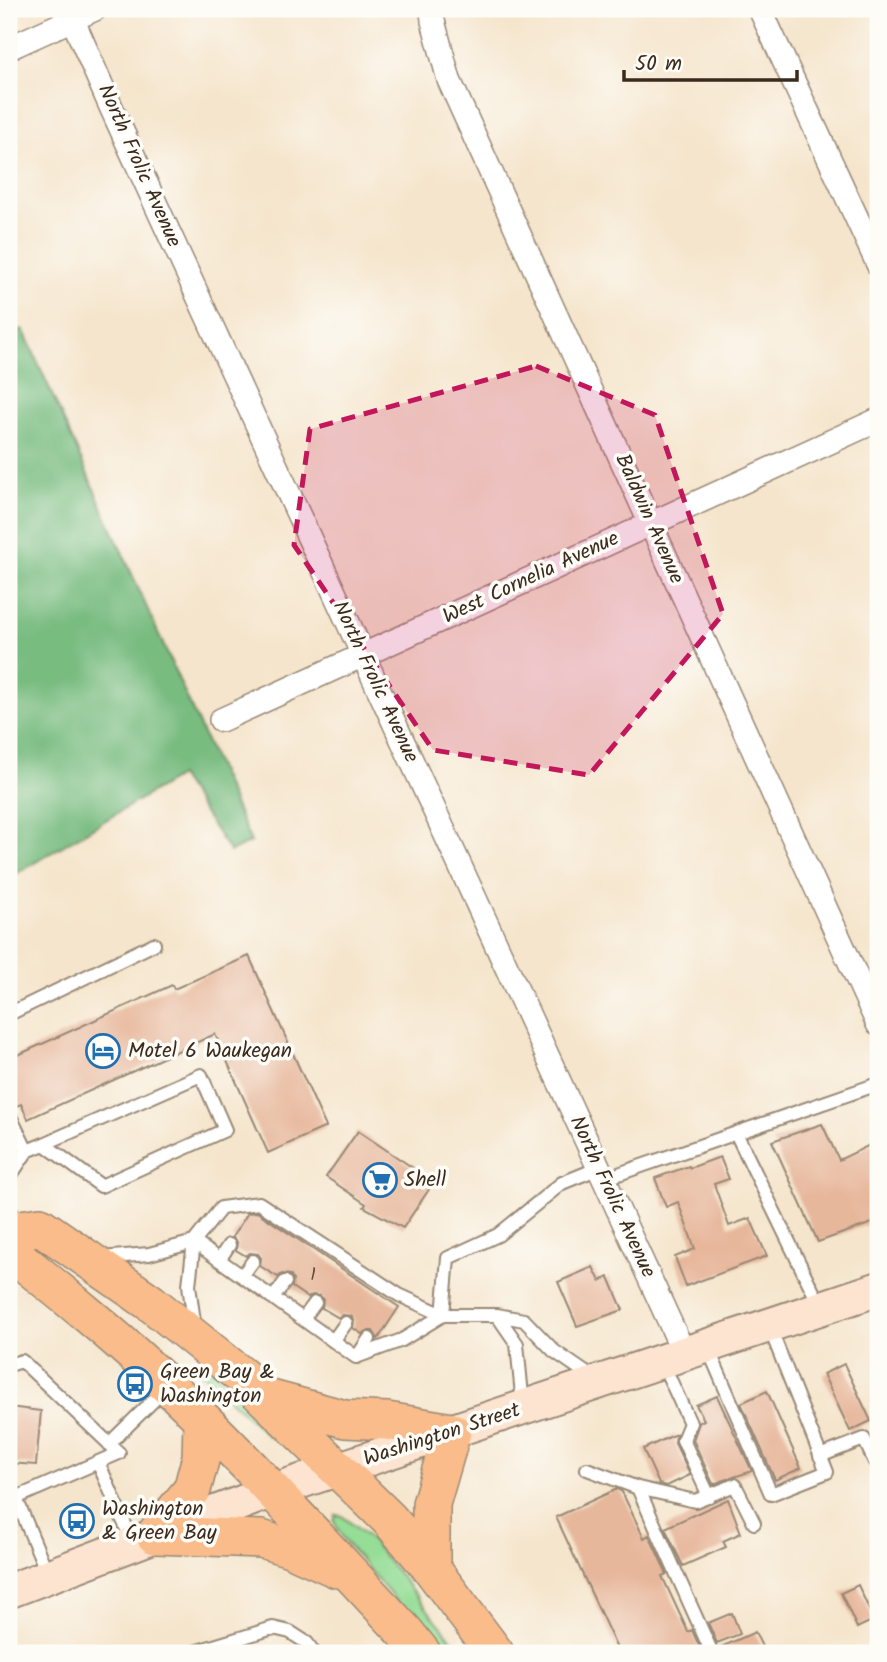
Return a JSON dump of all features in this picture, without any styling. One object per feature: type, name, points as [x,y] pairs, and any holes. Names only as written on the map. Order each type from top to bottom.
[{"type":"main road","points":[[413,1646],[352,1576],[202,1420],[71,1300],[17,1257],[11,1228],[40,1226],[196,1337],[262,1396],[388,1519],[430,1568],[495,1653]]},
{"type":"main road","name":"Washington Street","points":[[9,1591],[272,1491],[878,1289]]},
{"type":"main road","points":[[262,1396],[345,1419],[387,1421],[452,1432],[431,1504],[430,1568]]},
{"type":"main road","points":[[144,1540],[192,1490],[201,1457],[202,1420]]},
{"type":"main road","points":[[144,1540],[261,1539],[290,1548],[352,1576]]},
{"type":"street","points":[[9,48],[71,14],[94,9]]},
{"type":"street","name":"Baldwin Avenue","points":[[432,9],[449,80],[878,1024]]},
{"type":"street","points":[[760,9],[878,264]]},
{"type":"street","name":"North Frolic Avenue","points":[[71,14],[111,107],[684,1354]]},
{"type":"street","name":"West Cornelia Avenue","points":[[221,720],[878,419]]},
{"type":"lane","points":[[9,1014],[154,944]]},
{"type":"lane","points":[[9,1178],[27,1152],[44,1144],[201,1075],[225,1130],[101,1186],[44,1144]]},
{"type":"lane","points":[[443,1315],[448,1258],[498,1235],[562,1183],[736,1133],[878,1084]]},
{"type":"lane","points":[[9,1114],[27,1152]]},
{"type":"lane","points":[[736,1133],[821,1308]]},
{"type":"lane","points":[[196,1337],[190,1285],[194,1242],[221,1208],[256,1206],[396,1299],[443,1315],[497,1315],[524,1320],[554,1351],[599,1382]]},
{"type":"lane","points":[[88,1259],[149,1254],[194,1242]]},
{"type":"lane","points":[[194,1242],[356,1357]]},
{"type":"lane","points":[[219,1260],[229,1245]]},
{"type":"lane","points":[[242,1276],[253,1261]]},
{"type":"lane","points":[[273,1298],[285,1282]]},
{"type":"lane","points":[[303,1319],[315,1303]]},
{"type":"lane","points":[[356,1357],[402,1340],[443,1315]]},
{"type":"lane","points":[[497,1315],[517,1344],[523,1408]]},
{"type":"lane","points":[[333,1341],[346,1323]]},
{"type":"lane","points":[[684,1354],[771,1494],[827,1472],[769,1326]]},
{"type":"lane","points":[[356,1357],[369,1339]]},
{"type":"lane","points":[[684,1354],[690,1423],[683,1440],[709,1496]]},
{"type":"lane","points":[[9,1365],[22,1361],[119,1453],[12,1500],[48,1575]]},
{"type":"lane","points":[[109,1444],[167,1386]]},
{"type":"lane","points":[[820,1456],[864,1439],[874,1461]]},
{"type":"lane","points":[[98,1462],[144,1540]]},
{"type":"lane","points":[[587,1469],[638,1488],[695,1501],[735,1485],[754,1523]]},
{"type":"lane","points":[[638,1488],[712,1653]]},
{"type":"lane","points":[[191,1653],[273,1628],[290,1632],[307,1643],[314,1653]]},
{"type":"highlighted area","points":[[536,366],[655,415],[723,614],[589,775],[433,750],[294,545],[310,429]]},
{"type":"green space","points":[[23,329],[251,842],[230,852],[179,776],[9,878],[9,336]]},
{"type":"green space","points":[[202,1360],[264,1418],[273,1438],[196,1367]]},
{"type":"green space","points":[[336,1515],[342,1516],[370,1539],[463,1653],[441,1653],[345,1542],[334,1522]]},
{"type":"building","name":"Motel 6 Waukegan","points":[[249,956],[326,1127],[268,1153],[215,1034],[28,1119],[21,1104],[14,1107],[9,1105],[9,1059],[172,985],[174,989]]},
{"type":"building","points":[[822,1124],[839,1160],[878,1141],[878,1221],[818,1242],[772,1141]]},
{"type":"building","name":"Shell","points":[[358,1131],[434,1182],[403,1228],[364,1207],[366,1204],[326,1177]]},
{"type":"building","points":[[720,1157],[729,1179],[714,1184],[729,1226],[750,1218],[767,1256],[686,1286],[675,1257],[695,1249],[678,1202],[666,1207],[655,1178]]},
{"type":"building","points":[[257,1212],[399,1307],[378,1339],[373,1331],[362,1334],[353,1328],[354,1320],[351,1316],[343,1315],[339,1318],[322,1308],[323,1300],[320,1296],[312,1295],[308,1298],[292,1287],[293,1279],[290,1275],[282,1274],[278,1277],[260,1266],[261,1258],[258,1254],[250,1253],[246,1256],[236,1250],[237,1242],[232,1237],[248,1213]]},
{"type":"building","points":[[593,1267],[600,1281],[609,1277],[623,1310],[577,1326],[558,1282]]},
{"type":"building","points":[[844,1364],[871,1421],[850,1431],[823,1374]]},
{"type":"building","points":[[767,1391],[801,1468],[775,1480],[741,1403]]},
{"type":"building","points":[[717,1396],[752,1471],[713,1484],[693,1440],[699,1423],[704,1420],[696,1405]]},
{"type":"building","points":[[9,1407],[41,1411],[36,1465],[9,1463]]},
{"type":"building","points":[[676,1434],[675,1443],[690,1475],[667,1486],[659,1484],[643,1449]]},
{"type":"building","points":[[617,1489],[622,1492],[644,1538],[649,1535],[667,1574],[662,1576],[688,1632],[692,1630],[701,1650],[692,1653],[619,1653],[556,1517]]},
{"type":"building","points":[[728,1499],[741,1533],[723,1541],[726,1547],[683,1566],[665,1528]]},
{"type":"building","points":[[858,1585],[874,1620],[857,1628],[841,1593]]},
{"type":"building","points":[[732,1613],[740,1634],[717,1643],[708,1623]]},
{"type":"building","points":[[755,1632],[765,1653],[721,1653],[719,1648]]},
{"type":"place","name":"Motel 6 Waukegan","points":[[103,1051]]},
{"type":"place","name":"Shell","points":[[380,1180]]},
{"type":"place","name":"Green Bay & Washington","points":[[135,1384]]},
{"type":"place","name":"Washington & Green Bay","points":[[77,1521]]}]
